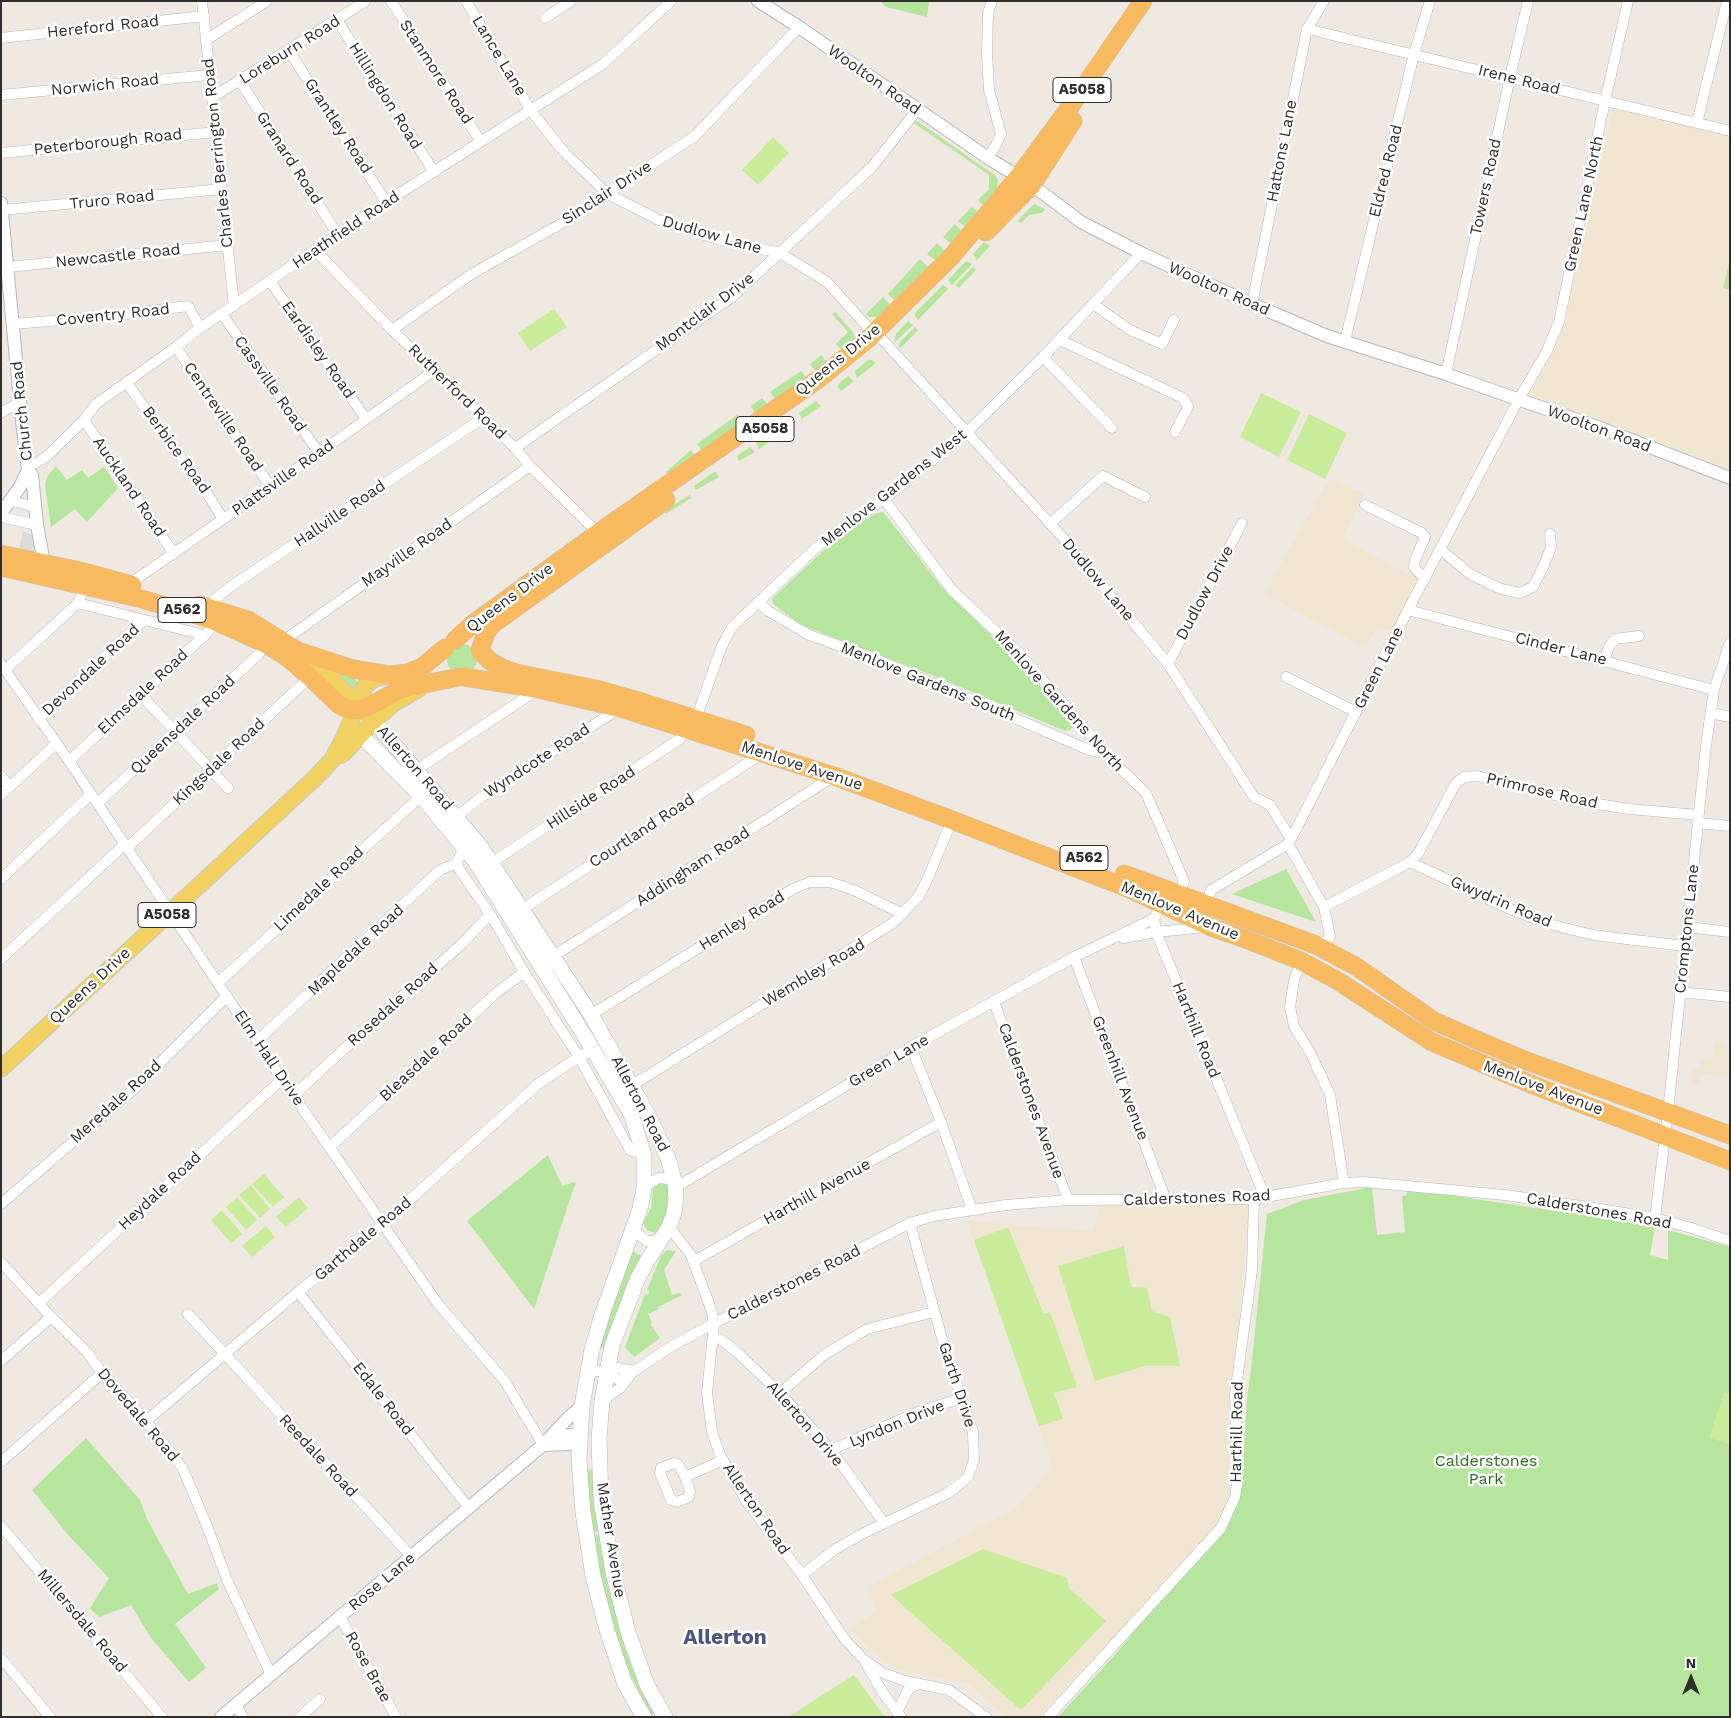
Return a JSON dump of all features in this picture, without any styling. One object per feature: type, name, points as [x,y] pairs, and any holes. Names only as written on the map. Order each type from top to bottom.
[{"type":"highway","name":"Queens Drive","points":[[1026,181],[1070,107],[1142,1]]},
{"type":"highway","name":"Queens Drive","points":[[481,651],[489,629],[498,620],[820,390],[877,336],[1026,181],[1079,111],[1155,1]]},
{"type":"highway","name":"Queens Drive","points":[[450,644],[474,623],[598,533],[877,336]]},
{"type":"highway","name":"Allerton Road","points":[[5,559],[43,570],[84,586],[211,616],[248,620],[288,658],[358,716]]},
{"type":"highway","name":"Allerton Road","points":[[43,570],[129,584],[211,616]]},
{"type":"highway","name":"A562","points":[[298,651],[347,667],[390,675],[407,674],[422,666],[450,644],[461,638],[473,641],[481,651]]},
{"type":"highway","name":"Allerton Road","points":[[274,643],[298,651]]},
{"type":"highway","points":[[450,644],[443,660],[445,666],[448,671],[461,677],[475,673],[479,669],[482,658],[481,651]]},
{"type":"highway","name":"Menlove Avenue","points":[[481,651],[490,661],[502,668],[516,673],[596,689],[692,724],[763,753],[834,776],[952,820],[1125,887],[1158,911],[1214,928],[1301,961],[1338,981],[1432,1042],[1533,1085],[1730,1161]]},
{"type":"highway","name":"A562","points":[[358,716],[397,691],[461,677]]},
{"type":"highway","name":"Menlove Avenue","points":[[461,677],[538,689],[692,724],[834,763],[1179,895],[1316,945],[1357,967],[1434,1021],[1527,1061],[1730,1135]]},
{"type":"highway","points":[[1158,911],[1179,895]]},
{"type":"highway","points":[[1214,928],[1225,911]]},
{"type":"main road","name":"Allerton Road","points":[[298,651],[323,671],[358,716],[416,770],[481,846],[591,1016],[652,1122],[669,1161]]},
{"type":"main road","name":"Queens Drive","points":[[1,1069],[338,756],[344,738],[358,716],[362,693],[369,682],[390,675]]},
{"type":"main road","name":"Allerton Road","points":[[358,716],[375,749],[416,790],[464,846],[584,1033],[586,1053],[631,1114],[644,1155]]},
{"type":"main road","points":[[358,716],[416,790]]},
{"type":"main road","points":[[338,756],[358,747],[375,749]]},
{"type":"main road","name":"Mather Avenue","points":[[644,1155],[644,1189],[640,1209],[603,1312],[588,1370],[579,1439],[582,1512],[593,1576],[607,1630],[625,1684],[644,1717]]},
{"type":"main road","name":"Mather Avenue","points":[[665,1717],[647,1684],[628,1632],[613,1572],[601,1500],[599,1439],[606,1372],[612,1346],[637,1280],[665,1233],[676,1199],[675,1184],[669,1161]]},
{"type":"street","name":"Charles Berrington Road","points":[[202,1],[209,75],[214,97],[234,306]]},
{"type":"street","points":[[206,40],[267,1]]},
{"type":"street","name":"Loreburn Road","points":[[214,97],[366,1]]},
{"type":"street","name":"Stanmore Road","points":[[391,1],[481,142]]},
{"type":"street","points":[[545,18],[571,1]]},
{"type":"street","name":"Heathfield Road","points":[[28,467],[46,457],[84,420],[96,404],[200,328],[386,202],[603,64],[671,1]]},
{"type":"street","name":"Woolton Road","points":[[758,1],[799,27],[988,158],[1026,181],[1081,222],[1141,253],[1327,336],[1446,374],[1603,429],[1730,478]]},
{"type":"street","points":[[988,158],[1001,134],[990,90],[987,53],[988,14],[992,1]]},
{"type":"street","name":"Hattons Lane","points":[[1252,304],[1307,29],[1324,1]]},
{"type":"street","name":"Eldred Road","points":[[1345,341],[1414,54],[1430,1]]},
{"type":"street","name":"Towers Road","points":[[1446,374],[1528,1]]},
{"type":"street","name":"Green Lane North","points":[[1519,400],[1547,351],[1559,322],[1628,1]]},
{"type":"street","points":[[1697,123],[1727,1]]},
{"type":"street","name":"Lance Lane","points":[[467,2],[531,111]]},
{"type":"street","name":"Hereford Road","points":[[1,38],[204,16]]},
{"type":"street","name":"Hillingdon Road","points":[[337,20],[434,172]]},
{"type":"street","name":"Sinclair Drive","points":[[392,330],[470,275],[564,222],[695,136],[799,27]]},
{"type":"street","name":"Irene Road","points":[[1307,29],[1730,131]]},
{"type":"street","name":"Grantley Road","points":[[289,51],[386,202]]},
{"type":"street","name":"Norwich Road","points":[[1,95],[209,75]]},
{"type":"street","name":"Granard Road","points":[[240,81],[338,235]]},
{"type":"street","name":"Montclair Drive","points":[[515,448],[732,296],[872,167],[917,110]]},
{"type":"street","name":"Dudlow Lane","points":[[531,111],[564,152],[608,194],[659,220],[717,240],[780,253],[827,282],[1050,524],[1168,664],[1254,796],[1270,805],[1290,842],[1324,907],[1330,937],[1316,945]]},
{"type":"street","name":"Peterborough Road","points":[[1,153],[216,132]]},
{"type":"street","name":"Truro Road","points":[[2,210],[222,188]]},
{"type":"street","name":"Church Road","points":[[1,204],[8,267],[6,306],[13,324],[20,402],[28,467],[32,475],[43,570]]},
{"type":"street","name":"Newcastle Road","points":[[8,267],[228,245]]},
{"type":"street","name":"Rutherford Road","points":[[315,250],[392,330],[515,448],[530,466],[598,533]]},
{"type":"street","name":"Menlove Gardens West","points":[[692,724],[721,648],[732,627],[819,545],[884,499],[967,432],[1060,340],[1141,253]]},
{"type":"street","name":"Eardisley Road","points":[[270,281],[366,419]]},
{"type":"street","points":[[1093,304],[1130,330],[1162,344],[1174,320]]},
{"type":"street","name":"Coventry Road","points":[[13,324],[111,316],[188,306],[200,328]]},
{"type":"street","name":"Cassville Road","points":[[222,314],[319,453]]},
{"type":"street","points":[[1060,340],[1183,398],[1188,407],[1175,432]]},
{"type":"street","name":"Centreville Road","points":[[176,347],[270,486]]},
{"type":"street","points":[[1043,357],[1112,428]]},
{"type":"street","name":"Plattsville Road","points":[[129,584],[319,453],[435,370]]},
{"type":"street","name":"Berbice Road","points":[[126,382],[207,493],[223,519]]},
{"type":"street","name":"Green Lane","points":[[1290,842],[1408,610],[1519,400]]},
{"type":"street","points":[[1,413],[20,402]]},
{"type":"street","name":"Hallville Road","points":[[211,616],[219,595],[482,418]]},
{"type":"street","name":"Auckland Road","points":[[84,420],[174,554]]},
{"type":"street","name":"Mayville Road","points":[[274,643],[530,466]]},
{"type":"street","points":[[1,513],[20,487],[28,467]]},
{"type":"street","points":[[1050,524],[1103,476],[1145,497]]},
{"type":"street","name":"Menlove Gardens North","points":[[884,499],[952,590],[1020,654],[1096,741],[1104,753],[1146,793],[1184,882],[1179,895]]},
{"type":"street","points":[[11,501],[35,507]]},
{"type":"street","points":[[1365,505],[1422,533],[1425,537],[1414,567],[1426,577]]},
{"type":"street","points":[[1,517],[37,525]]},
{"type":"street","name":"Dudlow Drive","points":[[1168,664],[1242,523]]},
{"type":"street","points":[[1440,549],[1470,574],[1501,589],[1520,593],[1533,587],[1551,547],[1550,534]]},
{"type":"street","points":[[3,667],[78,603],[84,586]]},
{"type":"street","name":"Menlove Gardens South","points":[[758,602],[768,611],[809,635],[871,657],[1089,750],[1104,753]]},
{"type":"street","points":[[78,603],[204,636]]},
{"type":"street","name":"Cinder Lane","points":[[1408,610],[1714,690]]},
{"type":"street","name":"Elmsdale Road","points":[[68,761],[204,636],[211,616]]},
{"type":"street","name":"Devondale Road","points":[[38,719],[144,620]]},
{"type":"street","points":[[1604,660],[1609,647],[1615,639],[1639,636]]},
{"type":"street","name":"Cromptons Lane","points":[[1655,1218],[1668,1112],[1706,745],[1714,690],[1730,642]]},
{"type":"street","name":"Queensdale Road","points":[[98,803],[259,654],[274,643]]},
{"type":"street","name":"Elm Hall Drive","points":[[3,667],[98,803],[282,1079],[438,1304],[504,1380],[543,1445]]},
{"type":"street","name":"Kingsdale Road","points":[[1,959],[310,677]]},
{"type":"street","points":[[1286,677],[1356,712]]},
{"type":"street","points":[[416,770],[538,689]]},
{"type":"street","points":[[140,694],[228,788]]},
{"type":"street","name":"Wyndcote Road","points":[[456,817],[483,796],[620,708]]},
{"type":"street","points":[[1711,713],[1730,717]]},
{"type":"street","name":"Hillside Road","points":[[491,862],[680,739],[692,724]]},
{"type":"street","points":[[1,795],[56,744]]},
{"type":"street","name":"Courtland Road","points":[[521,910],[763,753]]},
{"type":"street","points":[[1,776],[10,787]]},
{"type":"street","name":"Addingham Road","points":[[552,957],[834,776]]},
{"type":"street","name":"Primrose Road","points":[[1324,907],[1410,862],[1418,854],[1456,783],[1464,777],[1477,776],[1588,802],[1698,819]]},
{"type":"street","name":"Limedale Road","points":[[218,983],[416,790]]},
{"type":"street","points":[[1,879],[90,794]]},
{"type":"street","points":[[1698,819],[1730,826]]},
{"type":"street","name":"Wembley Road","points":[[631,1086],[893,923],[919,896],[952,820]]},
{"type":"street","points":[[1206,904],[1211,890],[1290,842]]},
{"type":"street","points":[[457,863],[464,846]]},
{"type":"street","name":"Gwydrin Road","points":[[1410,862],[1510,909],[1553,925],[1593,935],[1685,946]]},
{"type":"street","name":"Allerton Road","points":[[457,863],[524,972],[586,1053]]},
{"type":"street","name":"Mapledale Road","points":[[257,1041],[440,870],[457,863]]},
{"type":"street","name":"Henley Road","points":[[591,1016],[793,889],[810,882],[830,882],[856,891],[903,914]]},
{"type":"street","name":"Green Lane","points":[[675,1184],[683,1183],[708,1170],[911,1047],[1158,911]]},
{"type":"street","name":"Harthill Road","points":[[1158,911],[1156,932],[1265,1197]]},
{"type":"street","name":"Rosedale Road","points":[[294,1095],[391,1006],[463,944],[490,914]]},
{"type":"street","points":[[1687,927],[1730,932]]},
{"type":"street","name":"Green Lane","points":[[1106,941],[1156,932],[1214,928]]},
{"type":"street","name":"Greenhill Avenue","points":[[1074,956],[1166,1200]]},
{"type":"street","points":[[1301,961],[1294,980],[1290,1006],[1294,1026],[1311,1054],[1330,1095],[1344,1183]]},
{"type":"street","name":"Bleasdale Road","points":[[330,1147],[488,1000],[524,972]]},
{"type":"street","points":[[1680,992],[1730,997]]},
{"type":"street","name":"Meredale Road","points":[[1,1204],[135,1088],[227,996]]},
{"type":"street","name":"Calderstones Avenue","points":[[994,1002],[1068,1200]]},
{"type":"street","points":[[911,1047],[941,1122],[972,1210]]},
{"type":"street","name":"Garthdale Road","points":[[146,1421],[298,1292],[383,1224],[538,1084],[586,1053]]},
{"type":"street","name":"Heydale Road","points":[[39,1303],[282,1079]]},
{"type":"street","name":"Harthill Avenue","points":[[694,1261],[941,1122]]},
{"type":"street","points":[[644,1189],[651,1182],[659,1178],[669,1179],[675,1184]]},
{"type":"street","name":"Calderstones Road","points":[[714,1324],[910,1223],[934,1216],[1006,1204],[1068,1200],[1254,1199],[1344,1183],[1364,1182],[1505,1195],[1655,1218],[1730,1241]]},
{"type":"street","name":"Harthill Road","points":[[1048,1717],[1221,1528],[1235,1497],[1238,1478],[1236,1395],[1252,1270],[1254,1199]]},
{"type":"street","name":"Garth Drive","points":[[802,1575],[834,1550],[862,1534],[948,1493],[968,1476],[974,1460],[973,1432],[948,1360],[910,1223]]},
{"type":"street","points":[[634,1225],[637,1233],[648,1241],[665,1233]]},
{"type":"street","name":"Allerton Road","points":[[665,1233],[691,1254],[712,1312],[714,1324],[707,1393],[712,1432],[723,1460],[748,1502],[802,1575],[843,1637],[863,1659],[883,1673],[905,1681],[949,1690],[986,1717]]},
{"type":"street","name":"Dovedale Road","points":[[1,1262],[87,1352],[102,1373],[146,1421],[183,1469],[208,1526],[227,1580],[271,1676]]},
{"type":"street","name":"Edale Road","points":[[298,1292],[468,1507]]},
{"type":"street","points":[[780,1393],[824,1355],[867,1329],[934,1312]]},
{"type":"street","name":"Reedale Road","points":[[188,1314],[412,1557]]},
{"type":"street","points":[[1,1362],[52,1316]]},
{"type":"street","points":[[602,1401],[620,1388],[635,1371],[672,1346],[714,1324]]},
{"type":"street","name":"Allerton Drive","points":[[713,1337],[720,1339],[737,1352],[780,1393],[831,1450],[884,1523]]},
{"type":"street","points":[[588,1370],[606,1372],[618,1368],[635,1371]]},
{"type":"street","points":[[1,1462],[102,1373]]},
{"type":"street","name":"Lyndon Drive","points":[[831,1450],[918,1412],[962,1398]]},
{"type":"street","name":"Rose Lane","points":[[221,1717],[543,1445],[582,1406]]},
{"type":"street","points":[[543,1445],[572,1444],[579,1439],[599,1439]]},
{"type":"street","points":[[685,1477],[723,1460]]},
{"type":"street","name":"Millersdale Road","points":[[1,1526],[162,1717]]},
{"type":"street","name":"Rose Brae","points":[[340,1617],[396,1717]]},
{"type":"street","points":[[1,1658],[50,1717]]},
{"type":"street","points":[[863,1659],[884,1694],[899,1714]]},
{"type":"street","points":[[899,1714],[908,1690],[918,1684]]},
{"type":"street","points":[[300,1717],[320,1699]]},
{"type":"street","points":[[235,1704],[243,1717]]},
{"type":"shaded area","points":[[1613,109],[1730,136],[1730,470],[1528,396],[1552,355],[1565,322]]},
{"type":"shaded area","points":[[1329,479],[1365,494],[1342,539],[1423,582],[1396,635],[1378,626],[1365,647],[1264,594]]},
{"type":"shaded area","points":[[23,531],[32,535],[38,555],[19,552]]},
{"type":"shaded area","points":[[1715,1042],[1726,1043],[1725,1049],[1730,1050],[1730,1077],[1701,1074],[1699,1086],[1691,1085],[1693,1069],[1700,1069],[1700,1059],[1713,1060]]},
{"type":"shaded area","points":[[1099,1200],[1251,1202],[1232,1391],[1233,1495],[1220,1523],[1041,1717],[1006,1717],[967,1683],[893,1669],[849,1629],[877,1611],[868,1587],[1016,1508],[1053,1467],[967,1221],[1094,1231]]},
{"type":"green space","points":[[880,1],[929,1],[927,17],[886,7]]},
{"type":"green space","points":[[917,121],[996,176],[998,181],[997,190],[984,206],[978,200],[989,189],[989,175],[914,123]]},
{"type":"green space","points":[[773,137],[789,153],[758,185],[742,170]]},
{"type":"green space","points":[[1034,204],[1045,209],[1042,213],[1029,215],[1021,223],[1017,221]]},
{"type":"green space","points":[[972,207],[978,212],[965,227],[958,221]]},
{"type":"green space","points":[[955,224],[962,231],[951,244],[943,237]]},
{"type":"green space","points":[[984,242],[990,246],[977,260],[973,254]]},
{"type":"green space","points":[[937,243],[944,250],[935,260],[927,254]]},
{"type":"green space","points":[[920,259],[928,267],[895,301],[888,294]]},
{"type":"green space","points":[[966,261],[972,264],[952,285],[948,280]]},
{"type":"green space","points":[[1730,264],[1730,290],[1723,288]]},
{"type":"green space","points":[[973,267],[976,270],[959,288],[955,285]]},
{"type":"green space","points":[[943,285],[948,289],[918,320],[915,313]]},
{"type":"green space","points":[[883,297],[891,306],[877,317],[869,317],[866,314]]},
{"type":"green space","points":[[554,309],[567,327],[530,351],[518,333]]},
{"type":"green space","points":[[835,312],[853,332],[854,336],[853,341],[842,350],[836,344],[848,332],[832,314]]},
{"type":"green space","points":[[908,321],[913,325],[894,343],[896,334]]},
{"type":"green space","points":[[915,327],[918,330],[900,349],[899,344]]},
{"type":"green space","points":[[821,355],[828,363],[816,372],[810,364]]},
{"type":"green space","points":[[868,360],[876,363],[857,378],[855,371]]},
{"type":"green space","points":[[801,371],[807,379],[776,400],[770,392]]},
{"type":"green space","points":[[848,376],[854,381],[841,391],[838,384]]},
{"type":"green space","points":[[1261,393],[1301,412],[1279,457],[1240,437]]},
{"type":"green space","points":[[762,398],[769,406],[756,415],[751,406]]},
{"type":"green space","points":[[816,401],[821,406],[802,419],[799,413]]},
{"type":"green space","points":[[1309,414],[1347,433],[1325,479],[1287,460]]},
{"type":"green space","points":[[737,415],[744,424],[703,452],[697,444]]},
{"type":"green space","points":[[770,433],[775,438],[759,449],[756,443]]},
{"type":"green space","points":[[750,447],[755,452],[739,461],[737,456]]},
{"type":"green space","points":[[691,450],[696,457],[670,476],[666,472]]},
{"type":"green space","points":[[56,466],[67,480],[82,470],[88,478],[104,467],[118,488],[87,522],[75,509],[51,527],[45,485],[47,477]]},
{"type":"green space","points":[[714,472],[719,477],[696,490],[694,486]]},
{"type":"green space","points":[[690,495],[691,498],[666,514],[663,511]]},
{"type":"green space","points":[[883,512],[941,586],[1012,656],[1072,720],[1073,726],[1070,730],[1065,731],[927,673],[811,629],[802,625],[774,605],[772,599],[822,552],[856,525],[877,513]]},
{"type":"green space","points":[[462,644],[472,649],[477,659],[472,669],[462,674],[452,669],[447,659],[452,649]]},
{"type":"green space","points":[[332,671],[354,678],[358,682],[356,690],[352,691]]},
{"type":"green space","points":[[1286,869],[1316,922],[1232,894]]},
{"type":"green space","points":[[548,1155],[562,1186],[575,1182],[576,1184],[534,1309],[467,1221]]},
{"type":"green space","points":[[264,1174],[284,1197],[273,1207],[252,1184]]},
{"type":"green space","points":[[660,1183],[666,1184],[669,1187],[668,1215],[658,1233],[655,1233],[647,1230],[643,1223],[651,1208],[653,1189]]},
{"type":"green space","points":[[251,1185],[270,1209],[260,1218],[239,1195]]},
{"type":"green space","name":"Calderstones Park","points":[[1372,1187],[1377,1235],[1405,1232],[1402,1196],[1406,1196],[1408,1189],[1655,1227],[1650,1255],[1668,1260],[1668,1230],[1730,1247],[1730,1717],[1058,1717],[1224,1531],[1242,1478],[1247,1399],[1267,1214],[1304,1200]]},
{"type":"green space","points":[[237,1197],[257,1220],[246,1230],[226,1207]]},
{"type":"green space","points":[[299,1197],[308,1208],[286,1227],[276,1217]]},
{"type":"green space","points":[[222,1210],[242,1234],[231,1243],[211,1220]]},
{"type":"green space","points":[[266,1226],[275,1237],[252,1257],[242,1246]]},
{"type":"green space","points":[[1008,1227],[1044,1314],[1050,1312],[1077,1387],[1054,1393],[1063,1419],[1039,1426],[974,1240]]},
{"type":"green space","points":[[1124,1246],[1131,1287],[1147,1288],[1152,1311],[1170,1317],[1180,1366],[1145,1366],[1095,1381],[1058,1266]]},
{"type":"green space","points":[[667,1250],[676,1251],[664,1270],[672,1295],[680,1293],[682,1295],[648,1314],[652,1323],[650,1324],[660,1338],[634,1357],[625,1347],[645,1294],[648,1295],[649,1291],[647,1290],[661,1256]]},
{"type":"green space","points":[[631,1251],[643,1256],[608,1346],[598,1348]]},
{"type":"green space","points":[[1724,1392],[1730,1394],[1730,1444],[1709,1438]]},
{"type":"green space","points":[[86,1438],[140,1500],[148,1521],[188,1594],[217,1583],[219,1589],[175,1624],[206,1668],[189,1682],[151,1638],[131,1605],[99,1617],[90,1608],[109,1578],[69,1536],[32,1490]]},
{"type":"green space","points":[[595,1469],[602,1531],[591,1532],[586,1470]]},
{"type":"green space","points":[[602,1534],[624,1628],[625,1649],[654,1714],[651,1715],[629,1672],[612,1624],[591,1536]]},
{"type":"green space","points":[[983,1549],[1067,1578],[1069,1588],[1106,1621],[1021,1710],[891,1595]]},
{"type":"green space","points":[[854,1675],[885,1717],[788,1717]]},
{"type":"district","name":"Allerton","points":[[725,1638]]}]
